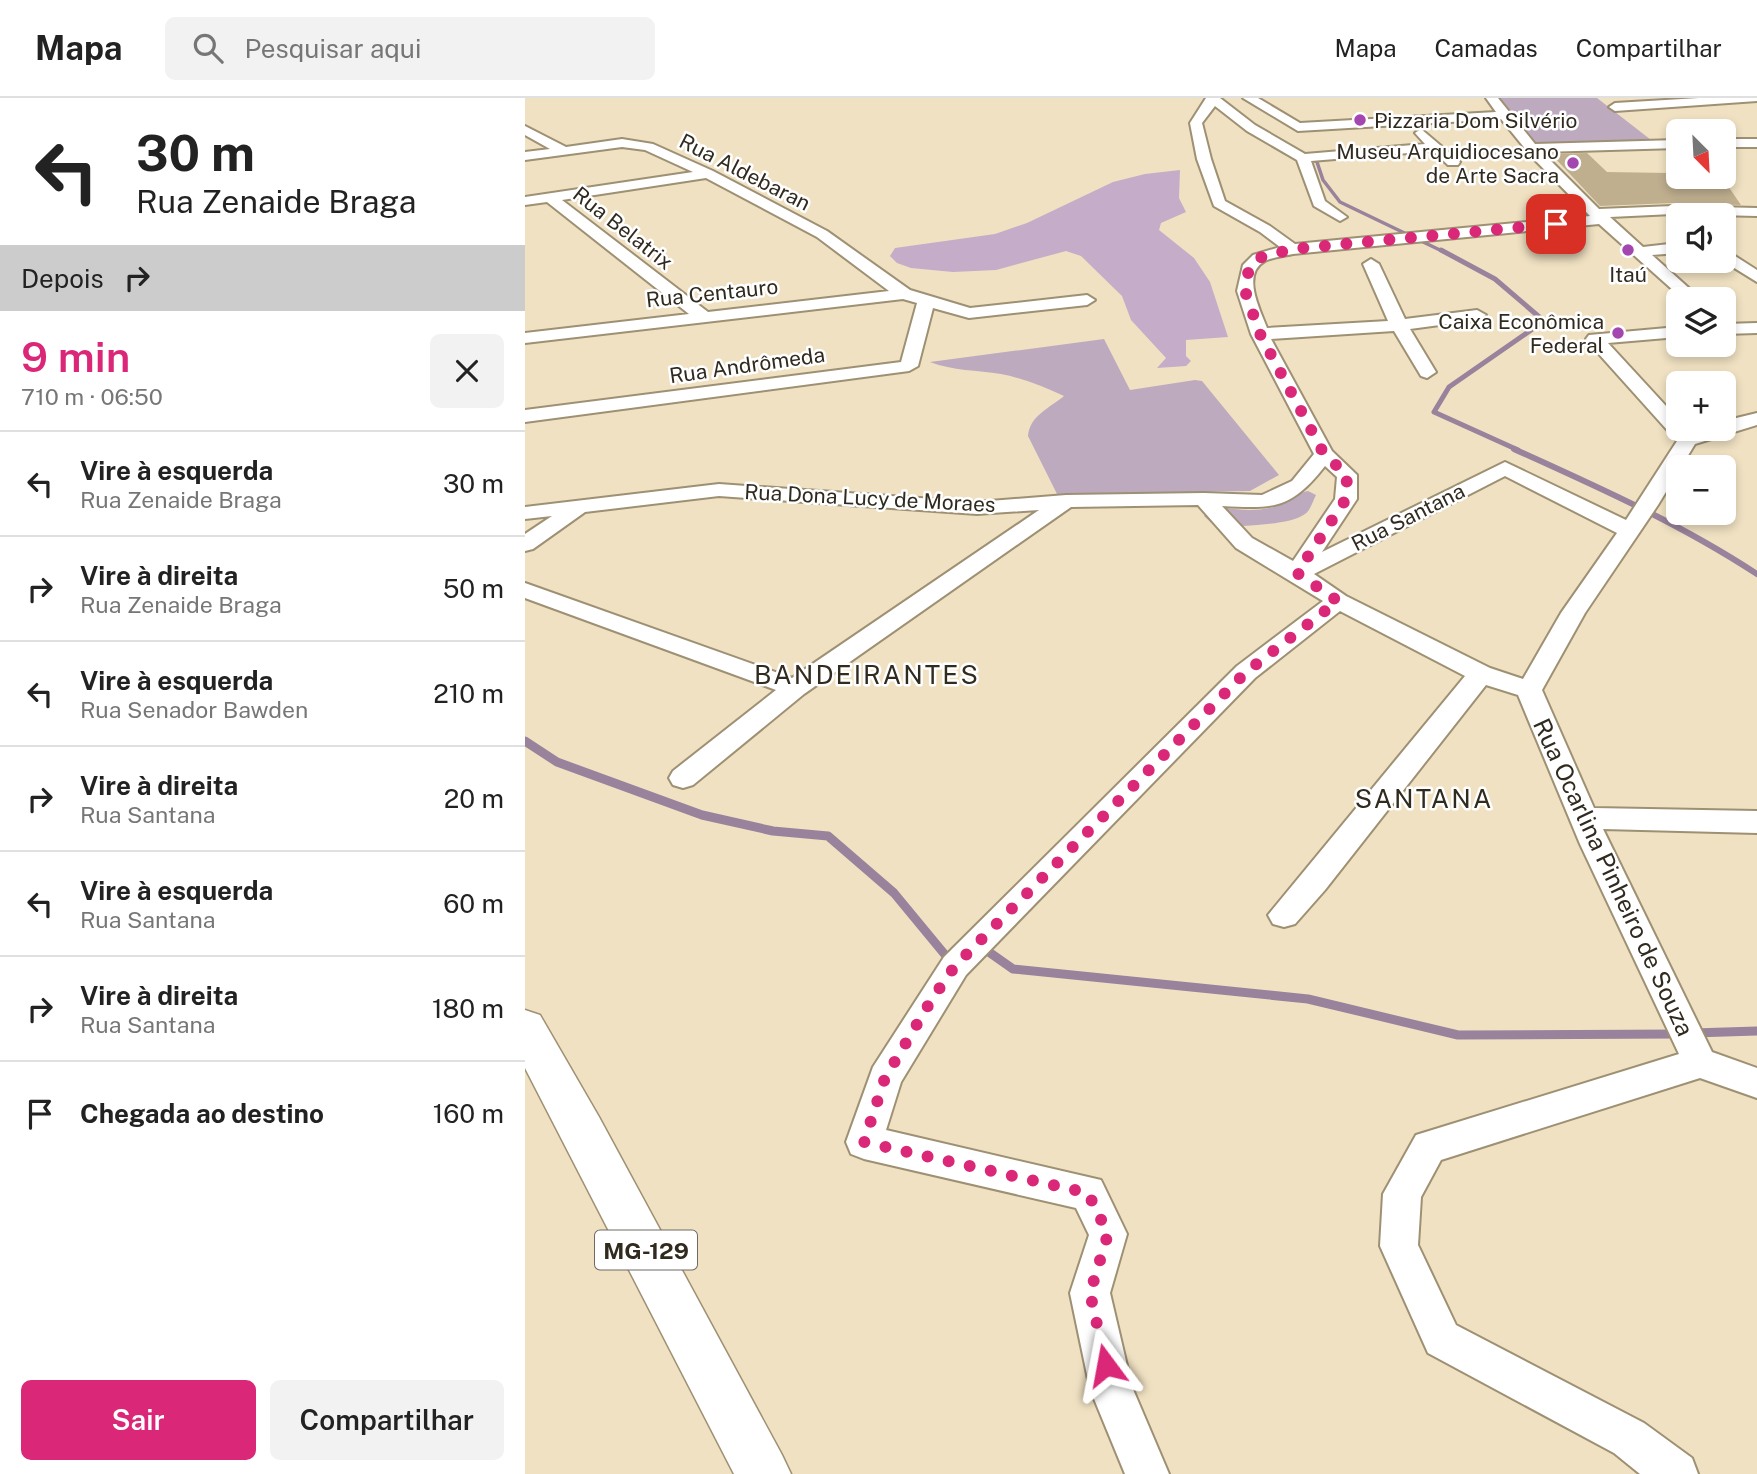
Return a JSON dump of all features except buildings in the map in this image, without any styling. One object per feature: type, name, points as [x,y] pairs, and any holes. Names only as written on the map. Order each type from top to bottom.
[{"type":"main road","name":"MG-129","points":[[525,1028],[583,1132],[763,1474]]},
{"type":"street","points":[[1249,98],[1298,127],[1504,115]]},
{"type":"street","points":[[1492,98],[1533,148],[1601,216],[1679,287]]},
{"type":"street","points":[[1610,102],[1756,98]]},
{"type":"street","points":[[1292,249],[1265,229],[1219,202],[1204,159],[1196,123],[1212,99],[1251,128],[1303,158],[1435,146]]},
{"type":"street","points":[[1610,102],[1660,144]]},
{"type":"street","points":[[1409,121],[1453,162]]},
{"type":"street","points":[[1298,127],[1287,137],[1294,141],[1319,140]]},
{"type":"street","points":[[525,130],[564,151]]},
{"type":"street","points":[[1397,136],[1422,135]]},
{"type":"street","name":"Rua Aldebaran","points":[[525,156],[622,143],[647,147],[708,174],[822,234],[904,294],[969,313],[1087,300]]},
{"type":"street","points":[[1736,143],[1757,143]]},
{"type":"street","points":[[1533,148],[1666,144]]},
{"type":"street","points":[[1303,158],[1319,203],[1340,217]]},
{"type":"street","points":[[525,201],[708,174]]},
{"type":"street","name":"Rua Belatrix","points":[[549,197],[704,317]]},
{"type":"street","name":"Rua Santana","points":[[1297,573],[1346,499],[1347,475],[1324,454],[1260,334],[1245,291],[1249,268],[1259,258],[1292,249],[1665,210],[1757,212]]},
{"type":"street","points":[[1640,252],[1666,249]]},
{"type":"street","points":[[1736,262],[1757,277]]},
{"type":"street","points":[[1371,264],[1399,325],[1427,372]]},
{"type":"street","name":"Rua Centauro","points":[[525,338],[904,294]]},
{"type":"street","name":"Rua Andrômeda","points":[[525,416],[909,366],[926,301]]},
{"type":"street","points":[[1260,334],[1399,325],[1477,315]]},
{"type":"street","points":[[1736,328],[1757,328]]},
{"type":"street","points":[[1666,333],[1595,339],[1666,417]]},
{"type":"street","points":[[1736,424],[1757,419]]},
{"type":"street","points":[[1204,499],[1244,543],[1297,573],[1338,601],[1481,674],[1529,690],[1573,613],[1686,441]]},
{"type":"street","name":"Rua Dona Lucy de Moraes","points":[[525,513],[719,490],[977,508],[1067,501],[1204,499],[1266,502],[1299,485],[1324,454]]},
{"type":"street","name":"Rua Santana","points":[[1297,573],[1505,468],[1638,517]]},
{"type":"street","points":[[683,779],[795,688],[1067,501]]},
{"type":"street","points":[[525,544],[581,507]]},
{"type":"street","points":[[525,590],[795,688]]},
{"type":"street","points":[[1147,1474],[1111,1389],[1090,1293],[1108,1234],[1088,1193],[864,1142],[885,1078],[955,966],[1246,672],[1338,601]]},
{"type":"street","points":[[1284,915],[1314,882],[1481,674]]},
{"type":"street","name":"Rua Ocarlina Pinheiro de Souza","points":[[1529,690],[1584,818],[1700,1063]]},
{"type":"street","points":[[1584,818],[1757,822]]},
{"type":"street","points":[[1676,1474],[1629,1438],[1443,1339],[1399,1246],[1402,1194],[1429,1147],[1700,1063],[1757,1083]]},
{"type":"shaded area","points":[[1494,98],[1597,98],[1655,143],[1530,145]]},
{"type":"shaded area","points":[[1180,170],[1179,198],[1186,212],[1161,223],[1159,230],[1194,258],[1210,282],[1228,337],[1186,340],[1186,356],[1191,361],[1186,366],[1157,368],[1166,358],[1131,320],[1122,296],[1081,256],[1066,251],[996,270],[953,272],[911,268],[897,263],[890,256],[895,248],[995,234],[1027,223],[1113,182],[1145,174]]},
{"type":"shaded area","points":[[1104,339],[1130,390],[1202,381],[1279,475],[1250,491],[1057,494],[1028,436],[1037,417],[1064,396],[1009,376],[956,369],[930,362]]},
{"type":"shaded area","points":[[1308,491],[1316,495],[1308,511],[1287,521],[1218,529],[1204,516],[1212,506],[1241,510],[1271,508]]},
{"type":"waterway","points":[[1285,144],[1317,162],[1323,180],[1340,202],[1444,252]]},
{"type":"waterway","points":[[1441,250],[1495,279],[1544,321],[1449,387],[1434,412],[1518,450]]},
{"type":"waterway","points":[[1514,449],[1668,522],[1757,574]]},
{"type":"waterway","points":[[525,741],[557,762],[702,815],[773,831],[828,836],[894,893],[951,962]]},
{"type":"waterway","points":[[980,953],[986,950],[1013,969],[1308,999],[1458,1035],[1680,1034]]},
{"type":"waterway","points":[[1693,1033],[1757,1031]]},
{"type":"place","name":"Pizzaria Dom Silvério","points":[[1360,120]]},
{"type":"place","name":"Museu Arquidiocesano de Arte Sacra","points":[[1573,163]]},
{"type":"place","name":"Itaú","points":[[1628,250]]},
{"type":"place","name":"Caixa Econômica Federal","points":[[1618,333]]},
{"type":"district","name":"BANDEIRANTES","points":[[867,674]]},
{"type":"district","name":"SANTANA","points":[[1424,798]]},
{"type":"route","points":[[1106,1365],[1090,1293],[1108,1234],[1088,1193],[864,1142],[885,1078],[955,966],[999,919],[1246,672],[1338,601],[1297,573],[1346,499],[1347,475],[1324,454],[1260,334],[1245,291],[1249,268],[1259,258],[1292,249],[1556,224]]}]
